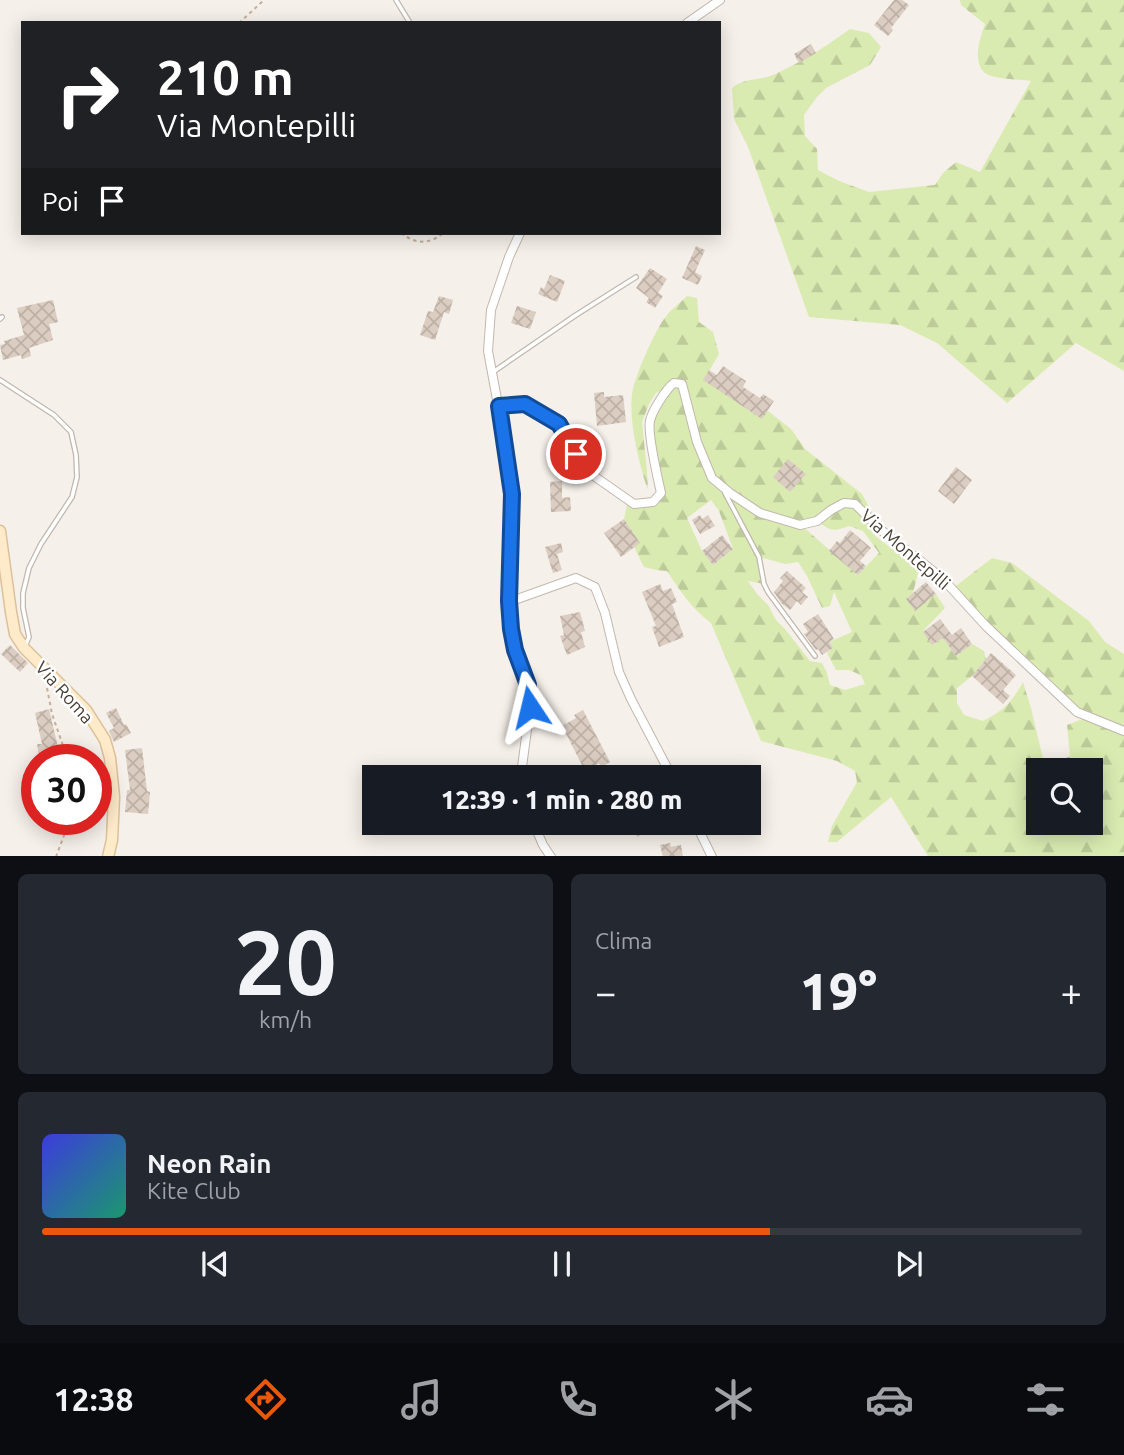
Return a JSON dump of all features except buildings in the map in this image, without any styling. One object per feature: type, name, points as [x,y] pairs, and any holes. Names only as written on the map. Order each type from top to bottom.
[{"type":"main road","name":"Via Roma","points":[[0,531],[15,634],[24,648],[86,710],[105,740],[110,758],[114,797],[108,856]]},
{"type":"street","points":[[690,21],[720,0]]},
{"type":"street","points":[[519,235],[491,310],[488,351],[512,494],[509,601],[511,629],[515,650],[528,685],[530,707],[522,765]]},
{"type":"street","name":"Via Montepilli","points":[[499,406],[525,404],[559,424],[584,469],[634,504],[653,502],[661,493],[649,422],[667,388],[674,383],[682,384],[697,443],[712,478],[760,513],[800,525],[817,521],[845,503],[855,504],[880,530],[943,579],[985,625],[1077,712],[1124,731]]},
{"type":"street","points":[[509,601],[576,578],[595,587],[605,613],[619,672],[666,765]]},
{"type":"street","points":[[539,835],[551,856]]},
{"type":"street","points":[[702,835],[712,856]]},
{"type":"lane","points":[[396,0],[409,21]]},
{"type":"lane","points":[[491,373],[636,277]]},
{"type":"lane","points":[[0,380],[54,415],[71,432],[76,455],[77,477],[72,497],[41,544],[29,568],[23,593],[29,637],[24,648]]},
{"type":"lane","points":[[721,485],[759,556],[768,592],[815,656]]},
{"type":"path","points":[[241,21],[264,0]]},
{"type":"path","points":[[403,235],[424,243],[440,235]]},
{"type":"path","points":[[47,688],[52,715],[62,744]]},
{"type":"path","points":[[56,856],[64,835]]},
{"type":"green space","points":[[960,0],[1124,0],[1124,371],[1076,343],[1007,403],[937,343],[900,325],[809,317],[748,147],[734,119],[732,88],[736,85],[784,70],[850,29],[869,33],[881,47],[870,65],[826,88],[804,115],[805,136],[817,149],[818,170],[869,192],[935,185],[943,173],[956,162],[980,172],[1031,81],[996,77],[984,72],[978,61],[978,53],[985,24],[961,5]]},
{"type":"green space","points":[[687,296],[697,298],[699,322],[713,332],[719,354],[704,380],[768,411],[791,429],[805,449],[862,494],[875,518],[875,536],[919,569],[913,593],[906,599],[915,610],[936,594],[945,608],[923,631],[932,645],[943,638],[956,656],[972,644],[984,651],[986,659],[972,676],[957,688],[957,703],[964,715],[983,721],[1002,710],[1023,682],[1043,758],[1026,758],[1026,835],[1103,835],[1103,758],[1066,758],[1070,756],[1067,725],[1088,717],[1077,712],[952,589],[992,558],[1012,563],[1089,621],[1105,642],[1124,654],[1124,856],[928,856],[891,797],[837,842],[828,842],[832,826],[857,782],[855,771],[837,761],[761,741],[711,623],[692,606],[667,571],[644,567],[634,547],[640,543],[624,519],[628,500],[652,502],[661,493],[649,422],[666,389],[656,393],[642,422],[648,490],[635,440],[632,400],[633,389],[646,353],[666,316]],"holes":[[[711,500],[719,511],[733,549],[713,565],[702,551],[687,518]],[[817,521],[832,530],[849,526],[863,531],[879,553],[858,575],[801,525]],[[759,557],[785,564],[798,562],[822,608],[830,606],[834,592],[852,632],[829,642],[833,648],[827,653],[836,670],[849,670],[861,675],[865,684],[845,690],[830,685],[822,663],[810,661],[748,581],[764,584]]]},
{"type":"route","points":[[530,707],[528,685],[515,650],[511,629],[509,601],[512,494],[499,406],[525,404],[559,424],[576,454]]}]
